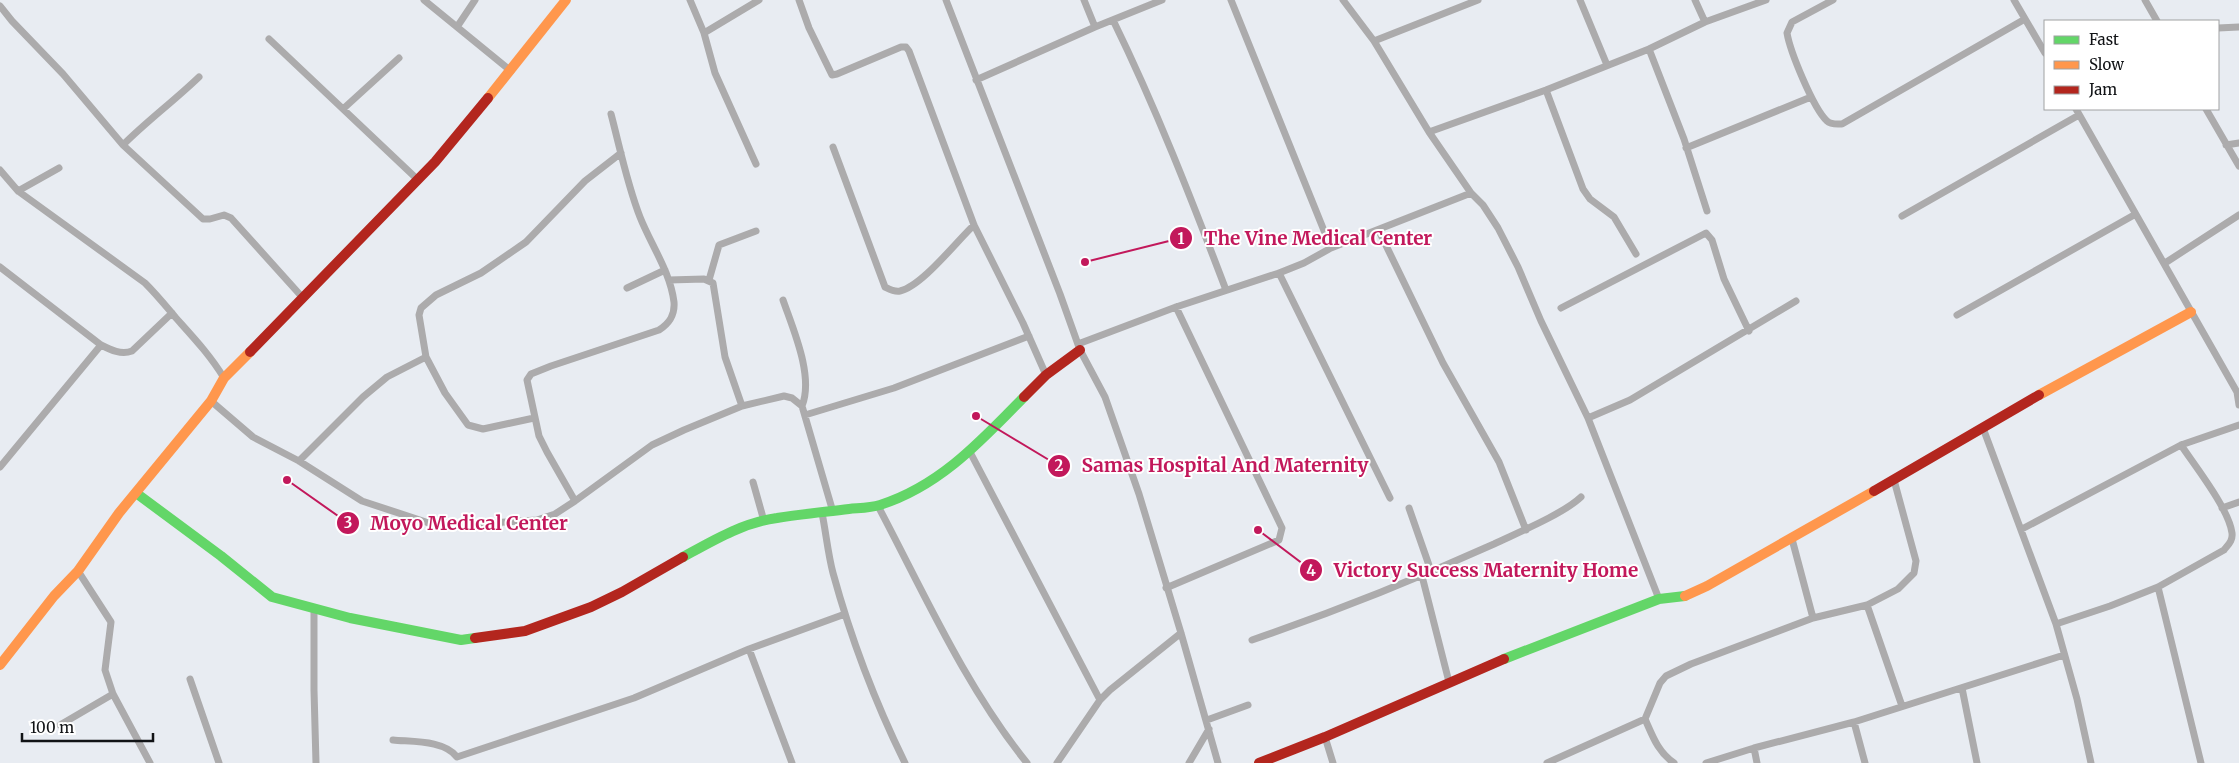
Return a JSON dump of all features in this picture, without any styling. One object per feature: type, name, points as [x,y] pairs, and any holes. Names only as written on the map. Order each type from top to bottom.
[{"type":"street","points":[[424,0],[511,71]]},
{"type":"street","points":[[456,27],[475,0]]},
{"type":"street","points":[[2,660],[54,596],[78,571],[93,546],[211,401],[224,378],[435,162],[511,71],[566,0]]},
{"type":"street","points":[[690,0],[704,33],[715,73],[756,164]]},
{"type":"street","points":[[704,33],[759,0]]},
{"type":"street","points":[[799,0],[809,28],[832,74],[837,74],[901,47],[906,47],[909,51],[974,225],[1029,336],[1046,375]]},
{"type":"street","points":[[946,0],[1079,347],[1105,397],[1139,494],[1218,763]]},
{"type":"street","points":[[1084,0],[1095,27]]},
{"type":"street","points":[[976,80],[1095,27],[1162,0]]},
{"type":"street","points":[[1231,0],[1331,248]]},
{"type":"street","points":[[1343,0],[1374,40],[1430,132],[1471,193],[1483,205],[1498,228],[1518,266],[1541,321],[1588,418],[1659,599]]},
{"type":"street","points":[[1374,40],[1478,0]]},
{"type":"street","points":[[1580,0],[1607,65]]},
{"type":"street","points":[[1695,0],[1705,22]]},
{"type":"street","points":[[1430,132],[1546,90],[1649,49],[1705,22],[1766,0]]},
{"type":"street","points":[[1832,0],[1792,22],[1786,33],[1811,97],[1828,122],[1842,124],[2025,19]]},
{"type":"street","points":[[2014,0],[2044,51]]},
{"type":"street","points":[[2145,0],[2156,20]]},
{"type":"street","points":[[0,6],[63,74],[124,145],[203,219],[224,215],[231,218],[303,298]]},
{"type":"street","points":[[1113,20],[1182,172],[1226,290]]},
{"type":"street","points":[[2219,28],[2239,27]]},
{"type":"street","points":[[269,39],[417,179]]},
{"type":"street","points":[[1649,49],[1707,210]]},
{"type":"street","points":[[343,109],[399,58]]},
{"type":"street","points":[[124,145],[151,118],[175,100],[199,77]]},
{"type":"street","points":[[1546,90],[1583,189],[1590,199],[1614,217],[1636,254]]},
{"type":"street","points":[[1686,148],[1811,97]]},
{"type":"street","points":[[2207,110],[2239,166]]},
{"type":"street","points":[[1902,216],[2077,112],[2134,215],[2165,262],[2236,392],[2239,405]]},
{"type":"street","points":[[575,501],[547,452],[534,418],[528,380],[531,374],[659,330],[668,324],[672,318],[674,304],[669,280],[640,217],[611,114]]},
{"type":"street","points":[[2226,145],[2239,143]]},
{"type":"street","points":[[833,147],[884,287],[900,290],[914,283],[929,272],[974,225]]},
{"type":"street","points":[[534,418],[483,429],[468,425],[445,393],[426,357],[418,315],[425,302],[480,273],[526,242],[585,181],[621,153]]},
{"type":"street","points":[[18,191],[59,168]]},
{"type":"street","points":[[0,170],[18,191],[145,283],[162,299],[209,354],[224,378]]},
{"type":"street","points":[[136,493],[221,556],[262,591],[280,600],[314,610],[427,635],[461,640],[481,639],[525,631],[599,603],[622,592],[727,532],[764,521],[878,506],[925,486],[970,452],[1046,375],[1079,347],[1176,307],[1279,273],[1304,263],[1331,248],[1379,231],[1471,193]]},
{"type":"street","points":[[1957,314],[2134,215]]},
{"type":"street","points":[[2165,262],[2239,215]]},
{"type":"street","points":[[709,280],[719,246],[756,231]]},
{"type":"street","points":[[1379,231],[1443,363],[1499,462],[1526,530]]},
{"type":"street","points":[[1561,308],[1706,233],[1712,240],[1724,279],[1749,331]]},
{"type":"street","points":[[0,267],[101,344],[114,351],[128,352],[132,350],[172,313]]},
{"type":"street","points":[[627,288],[665,270]]},
{"type":"street","points":[[1279,273],[1390,498]]},
{"type":"street","points":[[669,280],[709,280],[715,287],[725,358],[742,406]]},
{"type":"street","points":[[783,300],[799,348],[804,375],[805,399],[802,406],[804,415],[834,512]]},
{"type":"street","points":[[1588,418],[1625,402],[1796,302]]},
{"type":"street","points":[[1166,588],[1279,540],[1282,528],[1176,307]]},
{"type":"street","points":[[1259,763],[1325,737],[1449,682],[1600,620],[1659,599],[1682,597],[1698,590],[1792,539],[2048,390],[2191,312]]},
{"type":"street","points":[[804,415],[894,388],[1029,336]]},
{"type":"street","points":[[0,467],[101,344]]},
{"type":"street","points":[[299,461],[363,397],[387,377],[426,357]]},
{"type":"street","points":[[211,401],[253,437],[299,461],[362,501],[438,526],[537,520],[555,514],[575,501],[652,444],[742,406],[784,396],[792,398],[802,406]]},
{"type":"street","points":[[2022,529],[2181,445],[2239,425]]},
{"type":"street","points":[[1983,428],[2056,624],[2077,699],[2091,763]]},
{"type":"street","points":[[2056,624],[2158,587],[2224,550],[2231,542],[2232,533],[2222,508],[2181,445]]},
{"type":"street","points":[[970,452],[1100,700]]},
{"type":"street","points":[[1547,763],[1645,719],[1660,682],[1666,676],[1691,664],[1813,618],[1867,605],[1898,589],[1914,573],[1916,560],[1894,480]]},
{"type":"street","points":[[753,482],[764,521]]},
{"type":"street","points":[[1252,640],[1333,612],[1422,576],[1526,530],[1581,497]]},
{"type":"street","points":[[2222,508],[2239,502]]},
{"type":"street","points":[[878,506],[968,676],[986,707],[1027,763]]},
{"type":"street","points":[[1410,508],[1431,572]]},
{"type":"street","points":[[822,513],[833,572],[857,651],[885,722],[904,763]]},
{"type":"street","points":[[1792,539],[1813,618]]},
{"type":"street","points":[[78,571],[111,622],[105,670],[113,694],[150,763]]},
{"type":"street","points":[[1422,576],[1449,682]]},
{"type":"street","points":[[2158,587],[2201,763]]},
{"type":"street","points":[[1867,605],[1902,706]]},
{"type":"street","points":[[314,610],[316,763]]},
{"type":"street","points":[[393,740],[444,747],[452,751],[456,760],[634,698],[749,649],[846,614]]},
{"type":"street","points":[[1057,763],[1100,700],[1181,633]]},
{"type":"street","points":[[749,649],[792,763]]},
{"type":"street","points":[[1706,763],[1754,748],[1854,722],[2064,655]]},
{"type":"street","points":[[190,679],[219,763]]},
{"type":"street","points":[[1962,688],[1977,763]]},
{"type":"street","points":[[60,725],[113,694]]},
{"type":"street","points":[[1206,720],[1248,705]]},
{"type":"street","points":[[1645,719],[1656,746],[1664,756],[1674,763]]},
{"type":"street","points":[[1854,722],[1865,763]]},
{"type":"street","points":[[1189,763],[1209,729]]},
{"type":"street","points":[[1325,737],[1333,763]]},
{"type":"street","points":[[1754,748],[1757,763]]},
{"type":"traffic: fast","points":[[683,557],[729,533],[764,520],[872,507],[902,497],[941,474],[992,430],[1024,397]]},
{"type":"traffic: fast","points":[[136,493],[221,556],[272,597],[350,618],[461,640],[475,638]]},
{"type":"traffic: fast","points":[[1504,659],[1659,599],[1685,596]]},
{"type":"traffic: slow","points":[[488,98],[566,0]]},
{"type":"traffic: slow","points":[[2039,395],[2191,312]]},
{"type":"traffic: slow","points":[[0,665],[54,596],[78,571],[119,513],[211,401],[224,378],[250,352]]},
{"type":"traffic: slow","points":[[1685,596],[1707,586],[1874,491]]},
{"type":"traffic: jam","points":[[250,352],[435,162],[488,98]]},
{"type":"traffic: jam","points":[[1024,397],[1046,375],[1080,350]]},
{"type":"traffic: jam","points":[[1874,491],[2039,395]]},
{"type":"traffic: jam","points":[[475,638],[525,631],[591,607],[622,592],[683,557]]},
{"type":"traffic: jam","points":[[1259,763],[1325,737],[1504,659]]},
{"type":"place","name":"The Vine Medical Center","points":[[1085,262]]},
{"type":"place","name":"Samas Hospital And Maternity","points":[[976,416]]},
{"type":"place","name":"Moyo Medical Center","points":[[287,480]]},
{"type":"place","name":"Victory Success Maternity Home","points":[[1258,530]]}]
